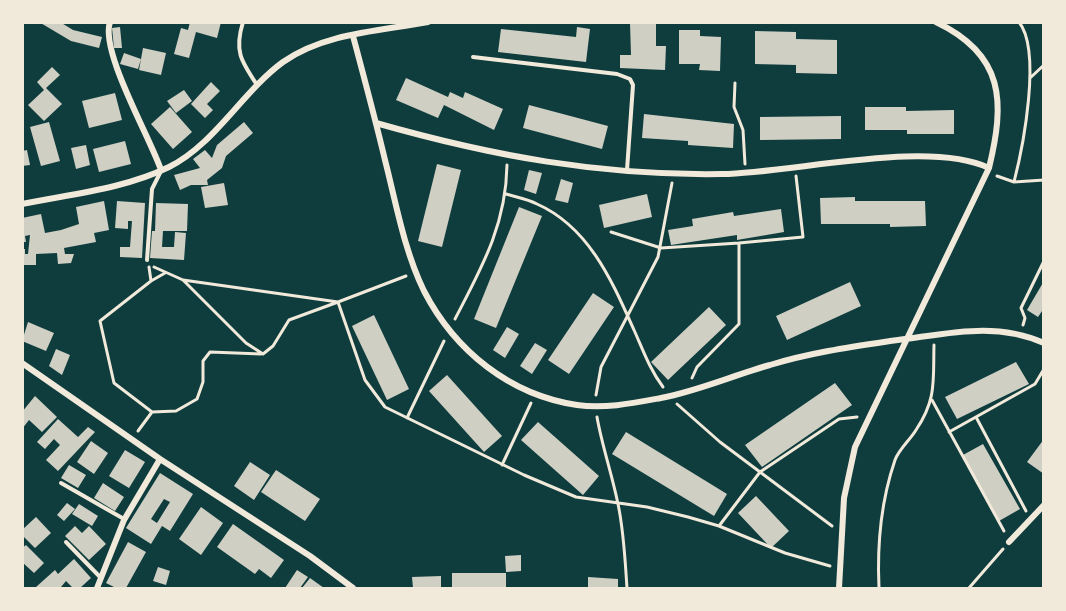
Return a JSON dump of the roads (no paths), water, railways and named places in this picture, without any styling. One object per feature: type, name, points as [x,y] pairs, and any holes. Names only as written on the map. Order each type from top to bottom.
[{"type":"street","points":[[110,22],[107,31],[114,58],[161,170]]},
{"type":"street","points":[[22,204],[126,182],[170,166],[211,134],[257,85],[283,62],[314,44],[428,22]]},
{"type":"street","points":[[839,588],[841,531],[849,467],[869,415],[989,168],[998,125],[1000,108],[997,89],[991,73],[973,45],[936,22]]},
{"type":"street","points":[[353,36],[416,273],[435,311],[449,330],[489,369],[535,393],[577,405],[618,405],[670,396],[774,363],[818,353],[980,329],[1020,335],[1044,343]]},
{"type":"street","points":[[376,123],[507,156],[627,171],[745,172],[908,158],[960,158],[973,160],[989,168]]},
{"type":"street","points":[[22,363],[160,459],[310,556],[353,588]]},
{"type":"street","points":[[97,588],[124,520],[160,459]]},
{"type":"street","points":[[1010,542],[1044,505]]},
{"type":"lane","points":[[243,22],[238,47],[242,62],[257,85]]},
{"type":"lane","points":[[473,57],[617,74],[630,79],[633,85],[627,171]]},
{"type":"lane","points":[[147,260],[152,189],[161,170]]},
{"type":"lane","points":[[61,483],[124,520]]},
{"type":"lane","points":[[66,542],[101,578]]}]
